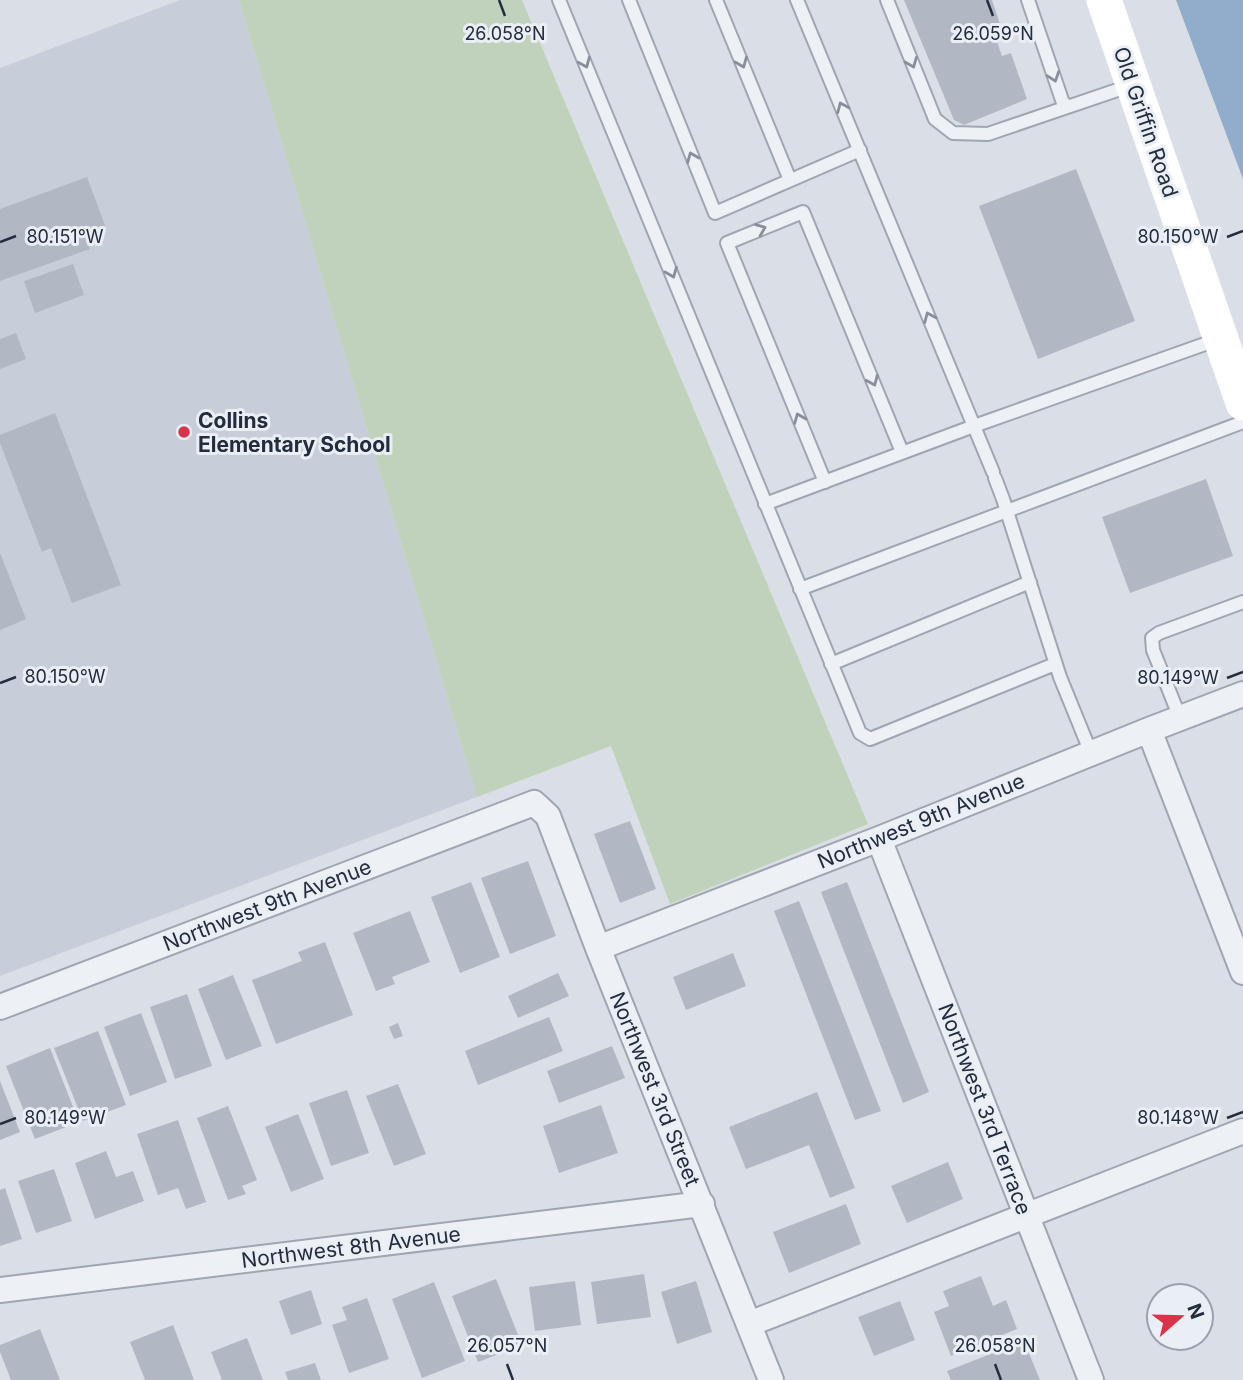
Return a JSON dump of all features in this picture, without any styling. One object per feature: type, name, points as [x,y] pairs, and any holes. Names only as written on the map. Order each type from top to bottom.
[{"type":"street","name":"Old Griffin Road","points":[[1104,0],[1243,403]]},
{"type":"street","name":"Northwest 9th Avenue","points":[[598,948],[1243,694]]},
{"type":"street","points":[[1149,730],[1243,972]]},
{"type":"street","name":"Northwest 9th Avenue","points":[[0,1007],[534,803]]},
{"type":"street","name":"Northwest 3rd Street","points":[[534,803],[548,816],[771,1380]]},
{"type":"street","name":"Northwest 3rd Terrace","points":[[879,839],[1091,1380]]},
{"type":"street","points":[[749,1324],[1243,1131]]},
{"type":"street","name":"Northwest 8th Avenue","points":[[0,1290],[702,1204]]},
{"type":"lane","points":[[559,0],[860,733],[870,739],[1055,664]]},
{"type":"lane","points":[[629,0],[715,213],[860,150]]},
{"type":"lane","points":[[716,0],[790,180]]},
{"type":"lane","points":[[797,0],[994,475],[1055,664],[1091,753]]},
{"type":"lane","points":[[887,0],[934,119],[953,133],[988,134],[1133,85]]},
{"type":"lane","points":[[1028,0],[1063,103],[1068,106]]},
{"type":"lane","points":[[825,482],[727,243],[803,212],[902,452]]},
{"type":"lane","points":[[765,504],[1221,338]]},
{"type":"lane","points":[[800,589],[1243,422]]},
{"type":"lane","points":[[831,664],[1030,582]]},
{"type":"lane","points":[[1180,718],[1153,650],[1153,638],[1243,602]]},
{"type":"shaded area","name":"Collins Elementary School","points":[[180,0],[239,0],[477,797],[0,976],[0,68]]},
{"type":"green space","points":[[239,0],[522,0],[868,824],[670,904],[611,746],[477,797]]},
{"type":"water","points":[[1176,0],[1243,0],[1243,179]]},
{"type":"building","points":[[904,0],[992,0],[1000,24],[992,27],[1002,56],[1011,53],[1027,99],[964,125],[954,120]]},
{"type":"building","points":[[1076,169],[1135,321],[1038,359],[979,206]]},
{"type":"building","points":[[87,177],[106,228],[85,236],[90,249],[0,281],[0,209]]},
{"type":"building","points":[[73,264],[84,295],[35,313],[24,281]]},
{"type":"building","points":[[16,333],[26,359],[0,369],[0,339]]},
{"type":"building","points":[[55,413],[121,585],[72,603],[51,548],[42,552],[0,443],[0,435]]},
{"type":"building","points":[[1206,479],[1233,556],[1130,593],[1102,517]]},
{"type":"building","points":[[0,553],[26,619],[0,630]]},
{"type":"building","points":[[630,821],[656,889],[620,903],[594,834]]},
{"type":"building","points":[[528,861],[556,936],[510,954],[481,878]]},
{"type":"building","points":[[471,882],[500,957],[460,973],[431,897]]},
{"type":"building","points":[[847,882],[929,1092],[903,1103],[821,892]]},
{"type":"building","points":[[799,901],[881,1111],[855,1120],[774,911]]},
{"type":"building","points":[[410,911],[430,962],[392,977],[395,984],[376,991],[353,933]]},
{"type":"building","points":[[325,942],[353,1015],[276,1044],[252,980],[302,961],[298,952]]},
{"type":"building","points":[[733,953],[746,986],[686,1010],[673,977]]},
{"type":"building","points":[[558,973],[569,996],[518,1018],[508,996]]},
{"type":"building","points":[[233,975],[262,1046],[226,1060],[198,989]]},
{"type":"building","points":[[187,994],[212,1066],[175,1079],[150,1007]]},
{"type":"building","points":[[141,1013],[167,1082],[130,1096],[104,1027]]},
{"type":"building","points":[[549,1017],[563,1051],[478,1085],[465,1051]]},
{"type":"building","points":[[398,1023],[403,1036],[394,1039],[389,1027]]},
{"type":"building","points":[[98,1031],[126,1105],[83,1121],[54,1048]]},
{"type":"building","points":[[612,1046],[625,1078],[559,1103],[547,1071]]},
{"type":"building","points":[[50,1048],[79,1122],[35,1139],[6,1066]]},
{"type":"building","points":[[0,1081],[20,1132],[0,1140]]},
{"type":"building","points":[[398,1084],[426,1154],[394,1166],[366,1096]]},
{"type":"building","points":[[347,1090],[369,1153],[331,1166],[309,1103]]},
{"type":"building","points":[[817,1092],[855,1188],[830,1198],[809,1145],[746,1169],[729,1127]]},
{"type":"building","points":[[601,1105],[618,1153],[559,1173],[543,1126]]},
{"type":"building","points":[[228,1106],[257,1180],[242,1186],[246,1194],[228,1200],[197,1118]]},
{"type":"building","points":[[298,1114],[324,1179],[291,1192],[265,1127]]},
{"type":"building","points":[[178,1120],[206,1202],[186,1209],[178,1188],[158,1195],[137,1134]]},
{"type":"building","points":[[106,1151],[116,1177],[133,1171],[144,1201],[95,1219],[75,1163]]},
{"type":"building","points":[[948,1162],[963,1199],[907,1223],[891,1186]]},
{"type":"building","points":[[54,1169],[72,1221],[36,1233],[18,1181]]},
{"type":"building","points":[[5,1188],[22,1239],[0,1246],[0,1190]]},
{"type":"building","points":[[846,1204],[861,1244],[789,1273],[773,1232]]},
{"type":"building","points":[[644,1274],[651,1317],[597,1324],[591,1282]]},
{"type":"building","points":[[981,1276],[993,1306],[1006,1300],[1017,1329],[951,1356],[934,1312],[949,1306],[943,1291]]},
{"type":"building","points":[[496,1279],[522,1345],[478,1362],[452,1296]]},
{"type":"building","points":[[575,1281],[581,1325],[535,1331],[529,1287]]},
{"type":"building","points":[[696,1281],[712,1332],[677,1344],[661,1292]]},
{"type":"building","points":[[434,1282],[465,1361],[422,1378],[392,1299]]},
{"type":"building","points":[[311,1290],[322,1324],[291,1335],[279,1301]]},
{"type":"building","points":[[367,1298],[389,1359],[349,1373],[332,1325],[347,1320],[342,1307]]},
{"type":"building","points":[[900,1301],[915,1340],[874,1356],[858,1317]]},
{"type":"building","points":[[173,1325],[194,1380],[145,1380],[130,1342]]},
{"type":"building","points":[[40,1329],[60,1380],[11,1380],[0,1345]]},
{"type":"building","points":[[247,1338],[263,1380],[222,1380],[211,1352]]},
{"type":"building","points":[[1024,1341],[1040,1380],[951,1380],[947,1371]]},
{"type":"building","points":[[315,1363],[321,1380],[288,1380],[285,1372]]},
{"type":"place","name":"Collins Elementary School","points":[[184,432]]}]
